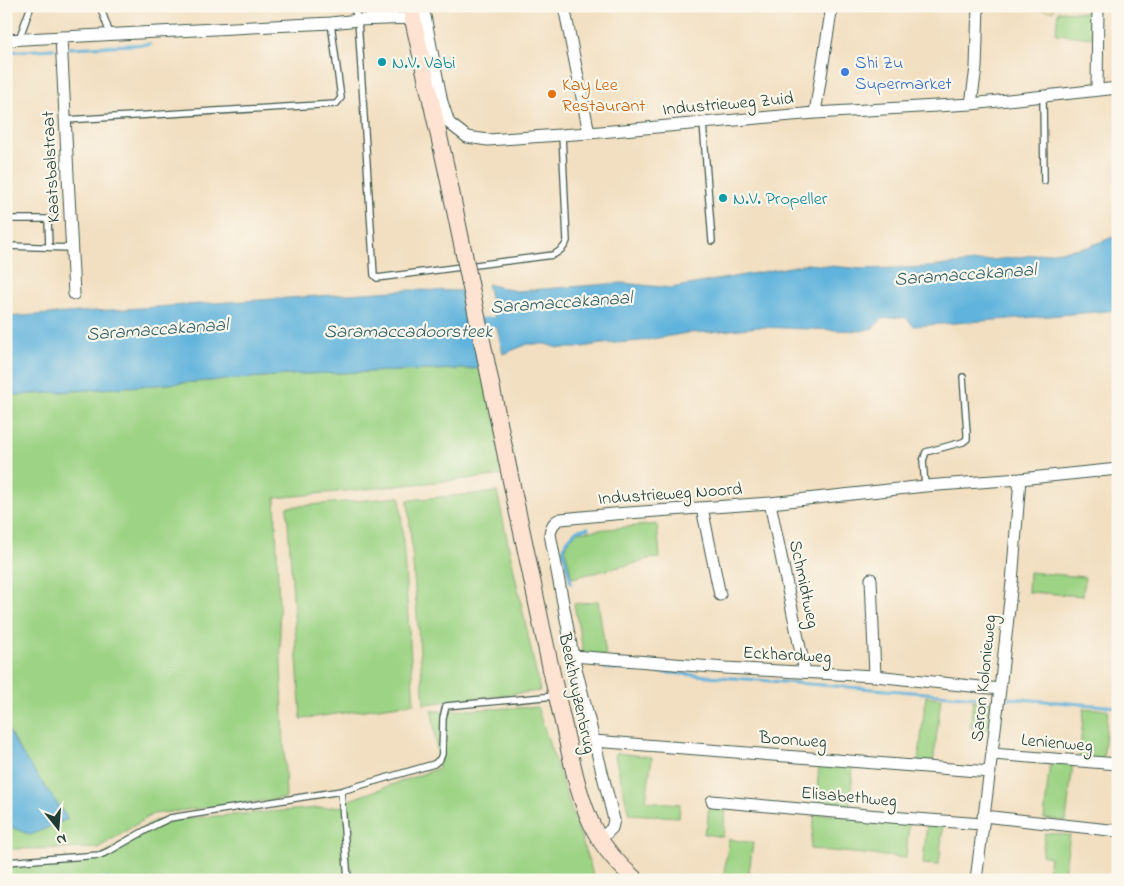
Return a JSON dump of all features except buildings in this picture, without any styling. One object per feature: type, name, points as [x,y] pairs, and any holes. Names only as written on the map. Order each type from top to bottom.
[{"type":"street","points":[[564,6],[590,133]]},
{"type":"street","points":[[815,114],[832,6]]},
{"type":"street","points":[[971,104],[976,68],[978,6]]},
{"type":"street","points":[[1097,90],[1098,6]]},
{"type":"street","points":[[6,40],[417,17]]},
{"type":"street","name":"Industrieweg Zuid","points":[[417,17],[449,124],[467,137],[488,140],[815,114],[971,104],[1118,88]]},
{"type":"street","name":"Beekhuyzenbrug","points":[[417,17],[447,172],[557,695],[578,786],[595,831],[621,867],[636,880]]},
{"type":"street","name":"Kaatsbalstraat","points":[[61,37],[74,294]]},
{"type":"street","name":"Industrieweg Noord","points":[[601,839],[612,828],[614,820],[573,656],[550,534],[554,523],[561,519],[770,503],[925,486],[1118,469]]},
{"type":"street","name":"Saron Kolonieweg","points":[[976,880],[1012,582],[1020,479]]},
{"type":"street","name":"Schmidtweg","points":[[770,503],[805,672]]},
{"type":"street","points":[[702,508],[720,595]]},
{"type":"street","points":[[870,579],[875,676]]},
{"type":"street","name":"Eckhardweg","points":[[573,656],[725,668],[875,676],[1000,689]]},
{"type":"street","name":"Boonweg","points":[[594,741],[990,772]]},
{"type":"street","name":"Lenienweg","points":[[992,754],[1118,764]]},
{"type":"street","name":"Elisabethweg","points":[[712,801],[890,818],[983,820],[1118,831]]},
{"type":"lane","points":[[19,39],[31,6]]},
{"type":"lane","points":[[100,6],[110,34]]},
{"type":"lane","points":[[353,6],[358,20],[375,277],[553,255],[558,252],[567,241],[562,134]]},
{"type":"lane","points":[[65,120],[336,104],[341,98],[331,22]]},
{"type":"lane","points":[[1043,96],[1044,181]]},
{"type":"lane","points":[[703,123],[712,241]]},
{"type":"lane","points":[[6,219],[48,219],[49,247]]},
{"type":"lane","points":[[6,246],[72,248]]},
{"type":"lane","points":[[925,486],[923,461],[926,452],[963,442],[966,439],[968,433],[963,377]]},
{"type":"lane","points":[[6,862],[100,855],[170,818],[341,791],[434,764],[438,762],[442,754],[443,718],[446,706],[557,695]]},
{"type":"lane","points":[[341,791],[348,880]]},
{"type":"green space","points":[[1058,11],[1092,13],[1092,38],[1056,34]]},
{"type":"green space","points":[[493,368],[517,474],[275,498],[286,798],[153,814],[98,848],[6,849],[6,825],[31,835],[20,751],[6,726],[6,396],[302,374]]},
{"type":"green space","points":[[497,492],[540,691],[424,704],[408,500]]},
{"type":"green space","points":[[400,497],[414,703],[301,719],[287,507]]},
{"type":"green space","points":[[657,524],[660,558],[646,559],[641,562],[572,578],[565,549],[569,540],[577,532]]},
{"type":"green space","points":[[1029,572],[1085,577],[1083,596],[1028,592]]},
{"type":"green space","points":[[598,601],[606,656],[584,655],[574,604]]},
{"type":"green space","points":[[926,696],[941,698],[933,765],[918,763]]},
{"type":"green space","points":[[973,700],[994,702],[991,730],[970,728]]},
{"type":"green space","points":[[537,707],[595,880],[353,880],[351,867],[352,880],[6,880],[6,865],[99,858],[154,821],[344,806],[344,802],[439,768],[432,711]]},
{"type":"green space","points":[[1084,708],[1108,710],[1103,761],[1079,759]]},
{"type":"green space","points":[[617,753],[652,757],[646,801],[680,804],[679,817],[629,814],[615,756]]},
{"type":"green space","points":[[1050,761],[1073,763],[1066,821],[1044,819]]},
{"type":"green space","points":[[819,764],[853,766],[850,808],[816,806]]},
{"type":"green space","points":[[709,805],[726,806],[723,837],[704,834],[707,827]]},
{"type":"green space","points":[[815,813],[909,822],[906,858],[810,849]]},
{"type":"green space","points":[[927,822],[943,823],[939,865],[923,864]]},
{"type":"green space","points":[[1045,833],[1070,835],[1063,880],[1050,880],[1047,878],[1050,857],[1042,855]]},
{"type":"green space","points":[[729,839],[753,843],[748,880],[723,880]]},
{"type":"sand","points":[[1022,6],[1054,6],[1053,11],[1022,8]]},
{"type":"water","name":"Saramaccadoorsteek","points":[[1118,235],[1118,310],[914,326],[906,318],[898,317],[882,319],[873,328],[861,331],[759,327],[687,333],[641,341],[576,348],[528,344],[503,354],[487,284],[516,291],[622,283],[671,288],[807,264],[864,269],[928,267],[1019,257],[1088,247]]},
{"type":"water","name":"Saramaccadoorsteek","points":[[408,290],[467,291],[493,368],[302,374],[6,396],[6,317]]},
{"type":"water","points":[[6,726],[20,751],[68,819],[31,835],[6,825]]},
{"type":"waterway","points":[[69,48],[150,44]]},
{"type":"waterway","points":[[6,52],[54,49]]},
{"type":"waterway","name":"Saramaccakanaal","points":[[472,324],[511,321]]},
{"type":"waterway","points":[[571,583],[563,550],[567,541],[577,530],[588,528]]},
{"type":"waterway","points":[[605,668],[976,697]]},
{"type":"waterway","points":[[1008,698],[1118,707]]},
{"type":"place","name":"N.V. Vabi","points":[[382,62]]},
{"type":"place","name":"Shi Zu Supermarket","points":[[845,72]]},
{"type":"place","name":"Kay Lee Restaurant","points":[[552,94]]},
{"type":"place","name":"N.V. Propeller","points":[[723,198]]}]
